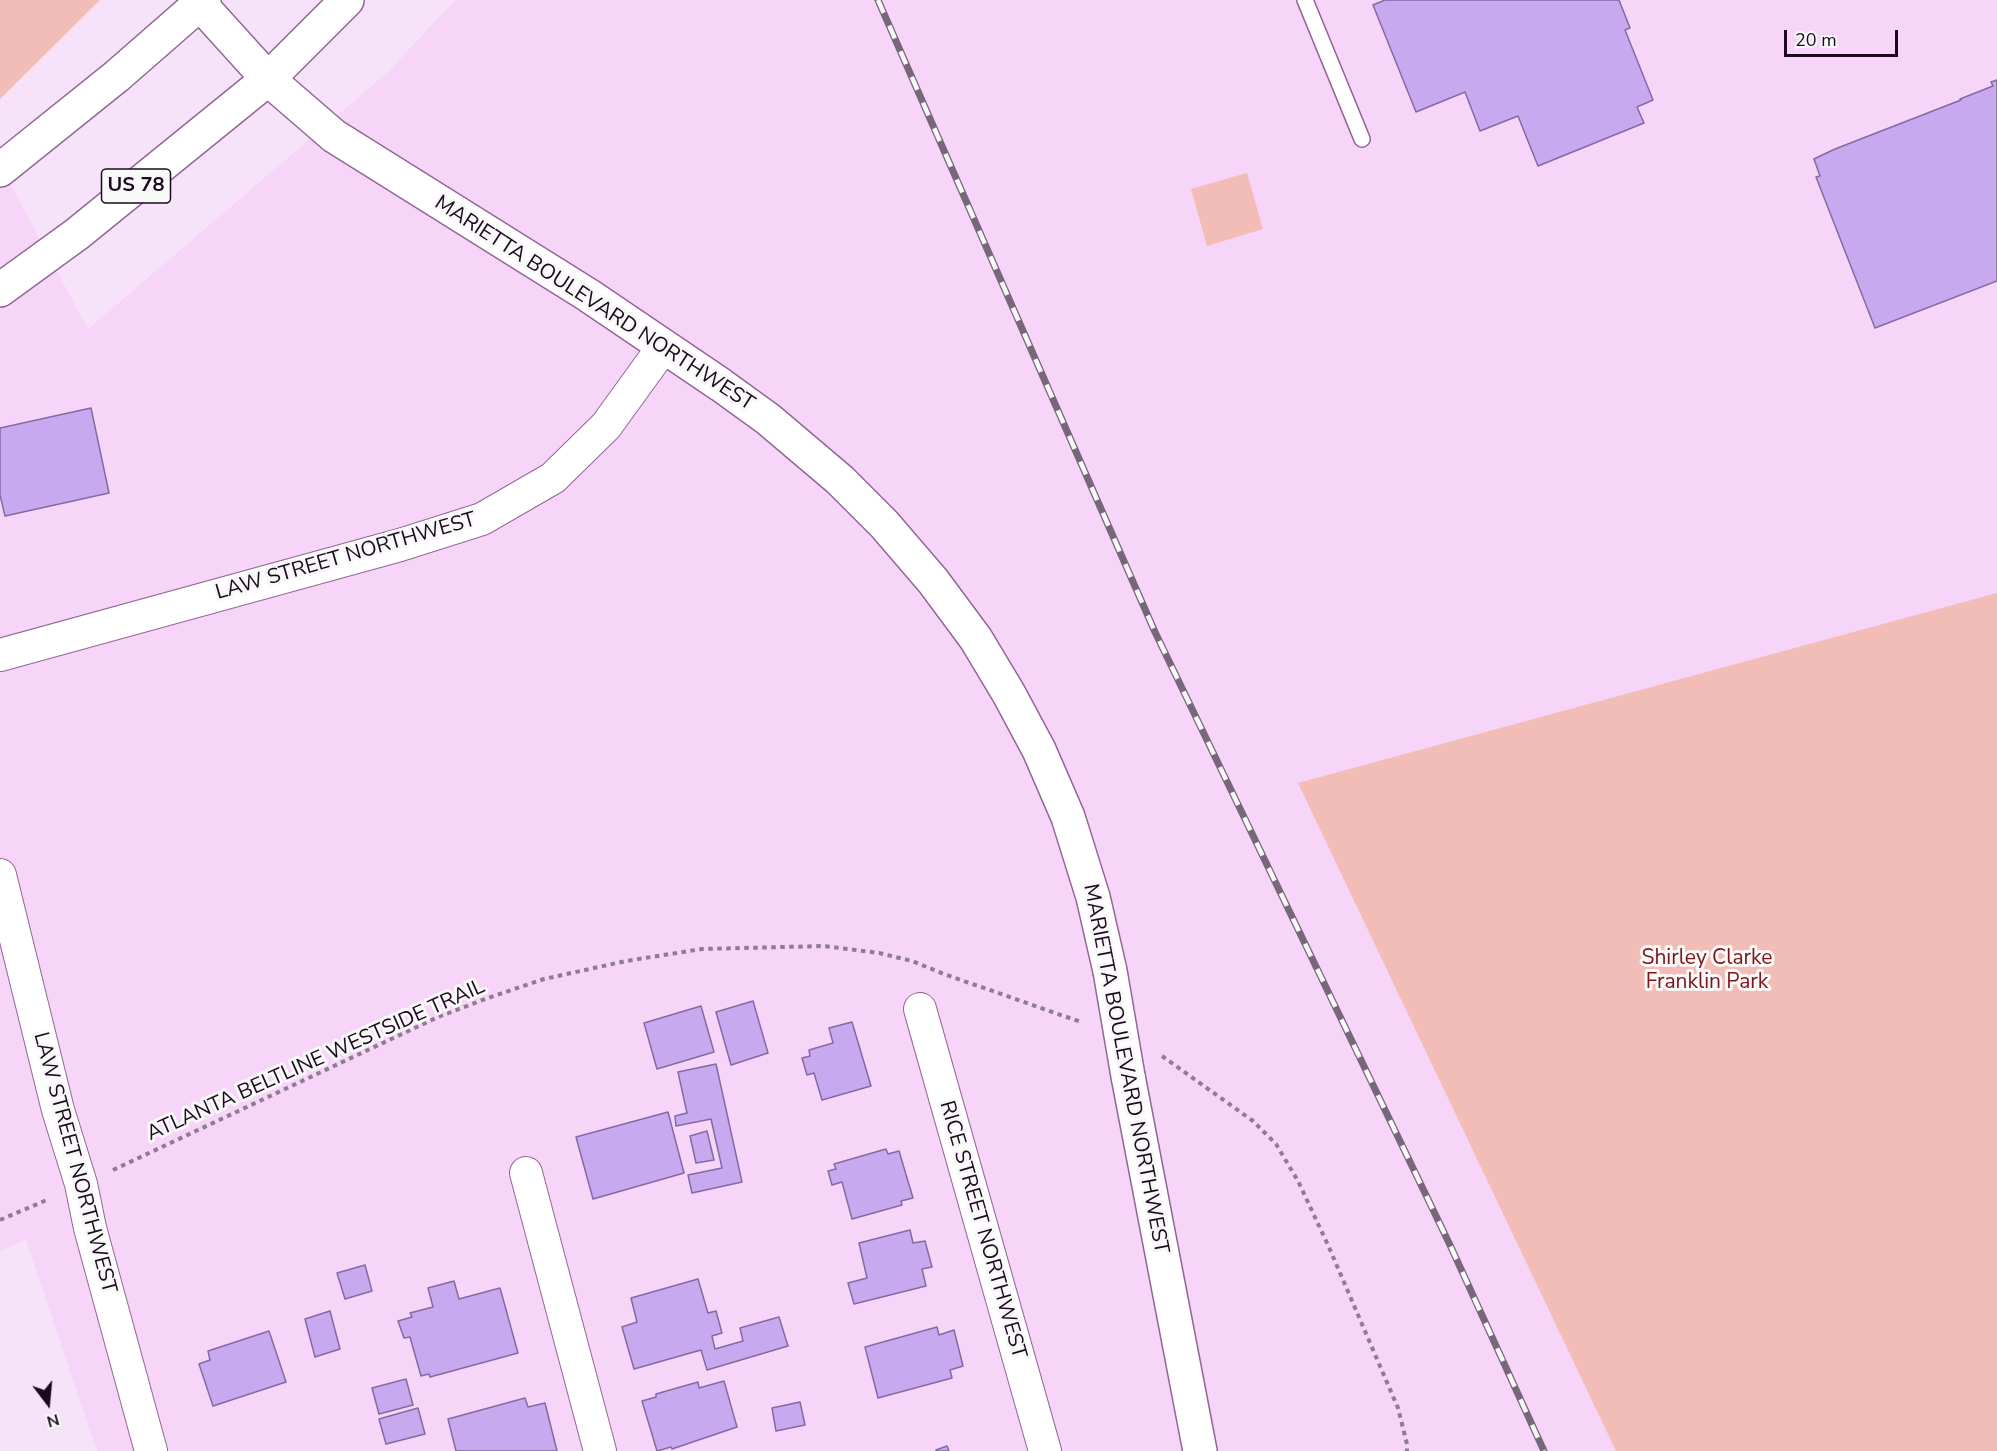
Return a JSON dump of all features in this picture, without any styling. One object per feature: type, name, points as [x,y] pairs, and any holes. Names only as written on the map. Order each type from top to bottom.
[{"type":"main road","name":"US 78","points":[[0,290],[77,234],[268,79],[347,0]]},
{"type":"main road","name":"MARIETTA BOULEVARD NORTHWEST","points":[[200,1],[268,79],[334,136],[588,295],[768,420],[840,480],[884,524],[933,581],[976,639],[1039,750],[1068,817],[1093,897],[1110,971],[1200,1451]]},
{"type":"main road","points":[[0,171],[117,76],[200,1]]},
{"type":"street","name":"LAW STREET NORTHWEST","points":[[0,655],[400,545],[482,519],[553,478],[606,426],[664,346]]},
{"type":"street","name":"LAW STREET NORTHWEST","points":[[0,875],[58,1110],[81,1184],[90,1228],[151,1451]]},
{"type":"street","name":"RICE STREET NORTHWEST","points":[[920,1009],[1044,1451]]},
{"type":"street","points":[[526,1173],[600,1451]]},
{"type":"lane","points":[[1305,0],[1362,139]]},
{"type":"path","name":"ATLANTA BELTLINE WESTSIDE TRAIL","points":[[0,1220],[438,1017],[544,979],[626,961],[702,949],[824,945],[879,953],[912,961],[1091,1025]]},
{"type":"path","points":[[1156,1051],[1253,1120],[1276,1144],[1298,1181],[1328,1245],[1398,1408],[1407,1451]]},
{"type":"shaded area","points":[[455,0],[1997,0],[1997,1451],[97,1451],[26,1240],[0,1251],[0,165],[88,329],[388,72]]},
{"type":"green space","points":[[0,0],[100,0],[0,99]]},
{"type":"green space","points":[[1247,173],[1263,229],[1207,246],[1191,189]]},
{"type":"green space","name":"Shirley Clarke Franklin Park","points":[[1997,593],[1997,1451],[1616,1451],[1298,783]]},
{"type":"building","points":[[1385,0],[1619,0],[1630,28],[1625,30],[1653,100],[1637,107],[1644,123],[1538,166],[1518,116],[1480,131],[1465,92],[1416,112],[1373,5]]},
{"type":"building","points":[[1997,80],[1997,281],[1875,328],[1816,177],[1820,176],[1814,159],[1961,100],[1993,86],[1991,82]]},
{"type":"building","points":[[91,408],[109,493],[5,516],[0,495],[0,428]]},
{"type":"building","points":[[753,1001],[768,1053],[731,1065],[716,1012]]},
{"type":"building","points":[[701,1006],[714,1052],[657,1069],[644,1023]]},
{"type":"building","points":[[852,1022],[871,1086],[822,1100],[814,1073],[807,1075],[802,1058],[810,1056],[809,1050],[833,1043],[829,1028]]},
{"type":"building","points":[[716,1064],[742,1182],[692,1193],[688,1175],[722,1168],[711,1119],[676,1126],[675,1116],[687,1113],[678,1072]]},
{"type":"building","points":[[668,1112],[684,1173],[593,1199],[576,1137]]},
{"type":"building","points":[[707,1131],[714,1160],[696,1163],[690,1136]]},
{"type":"building","points":[[886,1149],[888,1154],[899,1151],[913,1198],[901,1201],[902,1205],[852,1219],[842,1182],[832,1185],[828,1171],[836,1169],[834,1164]]},
{"type":"building","points":[[910,1230],[913,1243],[925,1241],[932,1267],[922,1269],[926,1286],[854,1304],[848,1283],[867,1278],[859,1243]]},
{"type":"building","points":[[365,1265],[372,1291],[345,1299],[337,1273]]},
{"type":"building","points":[[698,1279],[708,1313],[716,1311],[722,1333],[712,1336],[715,1349],[743,1341],[740,1328],[779,1317],[788,1346],[707,1370],[701,1350],[634,1369],[622,1327],[637,1322],[631,1298]]},
{"type":"building","points":[[454,1281],[459,1299],[500,1288],[518,1353],[430,1377],[429,1374],[421,1376],[410,1337],[404,1338],[398,1321],[412,1317],[410,1313],[433,1307],[428,1288]]},
{"type":"building","points":[[330,1311],[340,1349],[315,1357],[305,1319]]},
{"type":"building","points":[[937,1327],[939,1335],[954,1330],[963,1366],[950,1370],[952,1378],[878,1398],[865,1347]]},
{"type":"building","points":[[269,1331],[286,1382],[213,1406],[199,1364],[210,1360],[208,1351]]},
{"type":"building","points":[[406,1379],[413,1405],[379,1414],[372,1388]]},
{"type":"building","points":[[724,1381],[737,1427],[672,1449],[671,1447],[657,1451],[642,1401],[656,1397],[656,1394],[698,1382],[699,1388]]},
{"type":"building","points":[[525,1398],[528,1407],[545,1403],[557,1451],[456,1451],[448,1419]]},
{"type":"building","points":[[800,1402],[805,1425],[776,1431],[772,1408]]},
{"type":"building","points":[[418,1408],[425,1434],[386,1444],[379,1419]]},
{"type":"building","points":[[947,1446],[949,1451],[936,1451],[936,1450]]},
{"type":"railway","points":[[878,0],[1155,632],[1450,1245],[1544,1451]]}]
